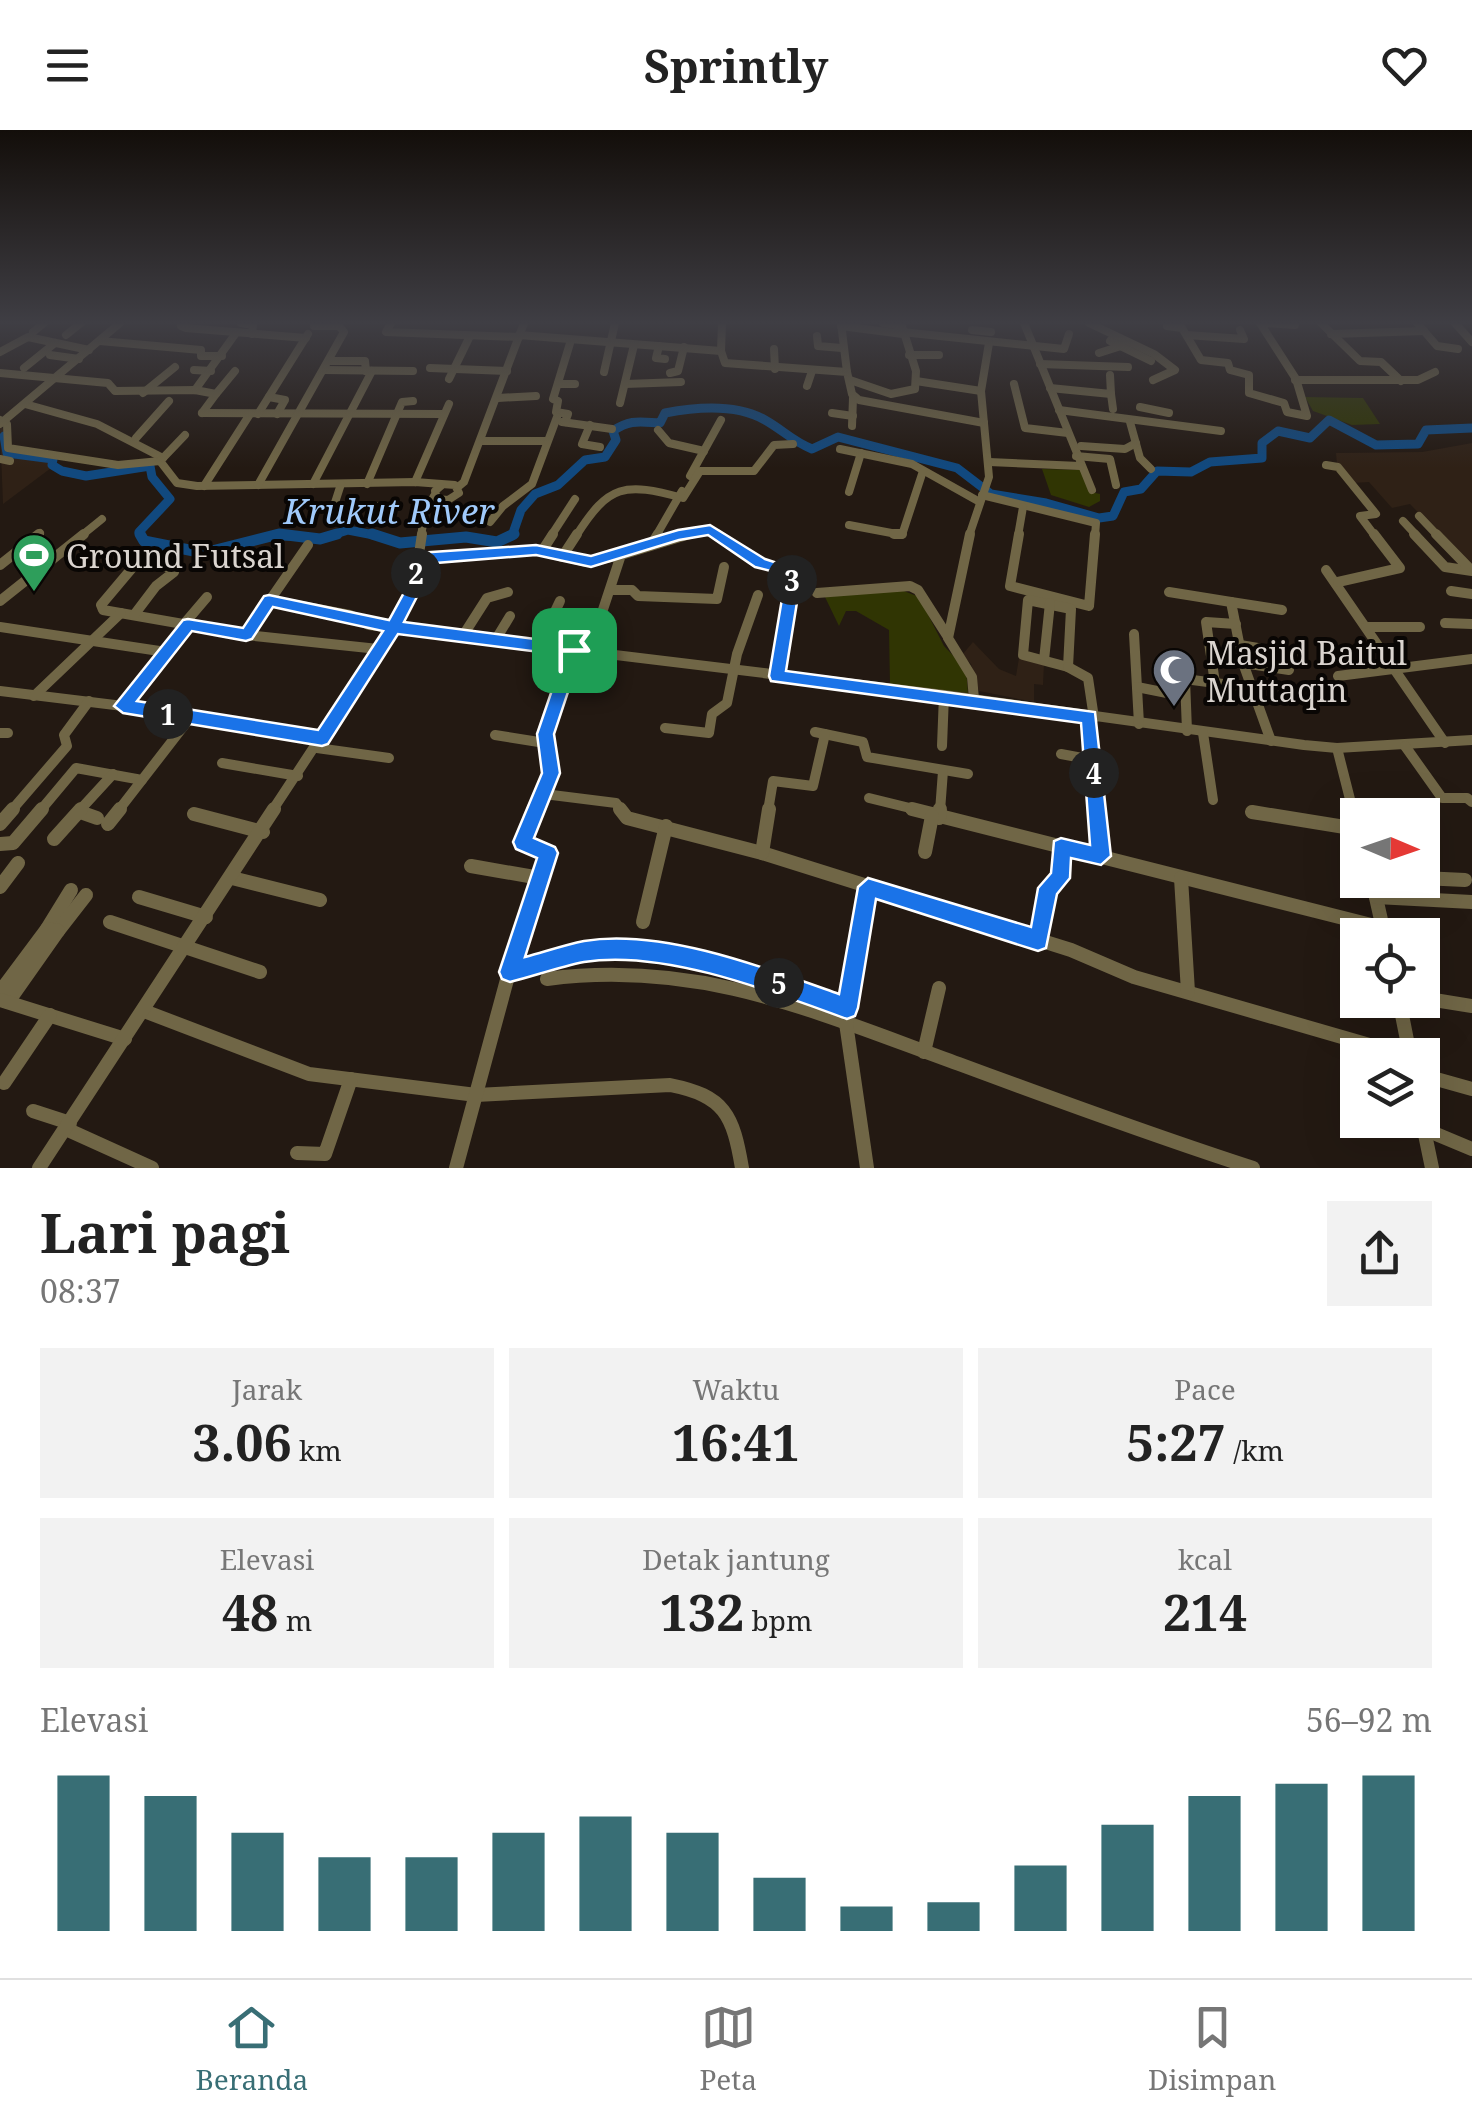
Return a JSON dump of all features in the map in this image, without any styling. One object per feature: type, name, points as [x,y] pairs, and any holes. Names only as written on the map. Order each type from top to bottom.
[{"type":"street","points":[[65,371],[1,422],[8,448],[118,465],[162,460],[186,435]]},
{"type":"street","points":[[143,393],[167,371]]},
{"type":"street","points":[[194,390],[211,371]]},
{"type":"street","points":[[236,371],[202,413],[444,414]]},
{"type":"street","points":[[204,486],[285,371]]},
{"type":"street","points":[[258,485],[323,371]]},
{"type":"street","points":[[313,484],[369,371]]},
{"type":"street","points":[[449,379],[453,371]]},
{"type":"street","points":[[25,404],[71,412],[136,438],[162,460],[177,483],[204,486],[415,482],[458,486],[464,482],[482,441],[507,371]]},
{"type":"street","points":[[490,522],[502,506],[529,488],[547,441],[568,414],[556,412],[558,401],[552,398],[562,371]]},
{"type":"street","points":[[620,403],[628,371]]},
{"type":"street","points":[[670,373],[676,371]]},
{"type":"street","points":[[807,386],[812,371]]},
{"type":"street","points":[[821,371],[848,376],[879,392],[902,395],[913,392],[913,371]]},
{"type":"street","points":[[832,414],[853,421],[854,398],[847,371]]},
{"type":"street","points":[[948,638],[989,462],[981,390],[984,371]]},
{"type":"street","points":[[1043,371],[1092,490]]},
{"type":"street","points":[[1153,380],[1172,371]]},
{"type":"street","points":[[1235,371],[1248,375],[1251,394],[1282,402],[1285,411],[1307,416],[1291,371]]},
{"type":"street","points":[[1391,371],[1401,381]]},
{"type":"street","points":[[2,372],[108,382],[112,390],[194,390],[216,394]]},
{"type":"street","points":[[1295,380],[1421,380],[1435,372]]},
{"type":"street","points":[[1110,375],[1113,409]]},
{"type":"street","points":[[916,381],[981,390]]},
{"type":"street","points":[[625,384],[681,382]]},
{"type":"street","points":[[558,384],[575,384]]},
{"type":"street","points":[[1014,384],[1025,428],[1068,433]]},
{"type":"street","points":[[1050,388],[1111,394]]},
{"type":"street","points":[[498,398],[536,396]]},
{"type":"street","points":[[269,398],[286,400],[278,414]]},
{"type":"street","points":[[854,398],[984,423]]},
{"type":"street","points":[[136,438],[169,401]]},
{"type":"street","points":[[367,484],[402,401],[413,401]]},
{"type":"street","points":[[415,482],[449,404]]},
{"type":"street","points":[[1140,406],[1171,409],[1170,426]]},
{"type":"street","points":[[1059,410],[1221,432]]},
{"type":"street","points":[[560,420],[612,429]]},
{"type":"street","points":[[653,542],[721,420]]},
{"type":"street","points":[[1130,422],[1141,459],[1151,469]]},
{"type":"street","points":[[590,425],[582,444],[600,447]]},
{"type":"street","points":[[658,430],[669,443],[704,451]]},
{"type":"street","points":[[482,441],[547,441]]},
{"type":"street","points":[[1082,446],[1126,449],[1136,443]]},
{"type":"street","points":[[562,558],[606,494],[632,485],[684,498],[703,469],[754,470],[772,446],[794,444]]},
{"type":"street","points":[[840,449],[907,462],[981,494],[1096,526],[1087,606],[1010,586],[1023,508]]},
{"type":"street","points":[[849,492],[861,453]]},
{"type":"street","points":[[989,462],[1078,461],[1103,454],[1110,460],[1116,485]]},
{"type":"street","points":[[1326,465],[1338,467],[1376,514],[1360,516],[1400,568],[1338,582]]},
{"type":"street","points":[[849,525],[902,534],[923,471]]},
{"type":"street","points":[[335,518],[331,517],[341,484]]},
{"type":"street","points":[[39,1168],[394,627],[414,587],[425,512],[442,485]]},
{"type":"street","points":[[434,496],[442,501],[453,499],[459,493],[458,486]]},
{"type":"street","points":[[542,551],[576,499]]},
{"type":"street","points":[[334,506],[378,506]]},
{"type":"street","points":[[1419,516],[1472,571]]},
{"type":"street","points":[[0,601],[102,519]]},
{"type":"street","points":[[1403,521],[1445,567],[1472,571]]},
{"type":"street","points":[[417,559],[542,551],[591,561],[710,530],[760,563],[795,569],[777,676]]},
{"type":"street","points":[[0,565],[40,533]]},
{"type":"street","points":[[246,635],[308,544]]},
{"type":"street","points":[[123,554],[131,569],[101,605],[103,610],[246,635],[378,649]]},
{"type":"street","points":[[590,652],[621,554]]},
{"type":"street","points":[[134,616],[156,586],[167,582],[175,570],[160,566]]},
{"type":"street","points":[[612,590],[630,590],[638,596],[718,599],[724,567]]},
{"type":"street","points":[[1326,570],[1446,742]]},
{"type":"street","points":[[817,593],[910,586],[918,590],[950,646],[973,672],[974,700]]},
{"type":"street","points":[[1451,591],[1472,594]]},
{"type":"street","points":[[464,634],[487,598],[508,592]]},
{"type":"street","points":[[1169,592],[1282,610]]},
{"type":"street","points":[[665,728],[708,734],[712,714],[727,703],[733,670],[758,596]]},
{"type":"street","points":[[123,706],[207,597]]},
{"type":"street","points":[[269,600],[394,627],[944,695],[1271,742],[1338,748],[1472,740]]},
{"type":"street","points":[[539,645],[560,600]]},
{"type":"street","points":[[1068,667],[1071,610],[1028,600],[1023,655],[1068,667],[1088,678],[1101,856]]},
{"type":"street","points":[[1231,602],[1243,663],[1271,742]]},
{"type":"street","points":[[1044,660],[1050,603]]},
{"type":"street","points":[[34,696],[122,613]]},
{"type":"street","points":[[496,639],[510,616]]},
{"type":"street","points":[[1215,683],[1206,622],[1236,624]]},
{"type":"street","points":[[1445,623],[1472,624]]},
{"type":"street","points":[[0,627],[166,652]]},
{"type":"street","points":[[1366,627],[1420,628]]},
{"type":"street","points":[[1134,634],[1139,724]]},
{"type":"street","points":[[1240,645],[1292,654]]},
{"type":"street","points":[[456,1168],[548,852],[522,842],[544,794],[551,768],[545,743],[574,650]]},
{"type":"street","points":[[1338,676],[1472,660]]},
{"type":"street","points":[[1243,663],[1289,670]]},
{"type":"street","points":[[1187,731],[1185,680],[1252,688]]},
{"type":"street","points":[[1137,688],[1167,694]]},
{"type":"street","points":[[1,693],[123,706],[389,758]]},
{"type":"street","points":[[942,746],[944,695]]},
{"type":"street","points":[[0,824],[67,746],[64,735],[90,702]]},
{"type":"street","points":[[80,812],[102,821],[142,780],[190,718]]},
{"type":"street","points":[[762,853],[772,781],[813,786],[820,733],[863,742],[868,757],[968,774]]},
{"type":"street","points":[[1203,733],[1213,800]]},
{"type":"street","points":[[494,735],[545,743]]},
{"type":"street","points":[[1405,746],[1440,797],[1467,798],[1472,802]]},
{"type":"street","points":[[1338,748],[1350,798]]},
{"type":"street","points":[[1061,754],[1094,760]]},
{"type":"street","points":[[222,763],[298,776]]},
{"type":"street","points":[[0,844],[12,843],[74,769],[142,780]]},
{"type":"street","points":[[925,852],[936,817],[943,771]]},
{"type":"street","points":[[54,839],[113,774]]},
{"type":"street","points":[[544,794],[616,803],[628,818],[762,853],[1038,940],[1134,977],[1348,1038]]},
{"type":"street","points":[[869,798],[1340,920]]},
{"type":"street","points":[[1252,812],[1340,827]]},
{"type":"street","points":[[194,814],[263,832]]},
{"type":"street","points":[[643,922],[666,826]]},
{"type":"street","points":[[1038,940],[1048,888],[1060,878],[1061,847]]},
{"type":"street","points":[[0,886],[18,862]]},
{"type":"street","points":[[471,866],[540,878]]},
{"type":"street","points":[[232,878],[320,900]]},
{"type":"street","points":[[1182,878],[1188,992]]},
{"type":"street","points":[[1440,879],[1465,880]]},
{"type":"street","points":[[868,887],[847,1016],[870,1167]]},
{"type":"street","points":[[52,930],[71,890]]},
{"type":"street","points":[[86,895],[52,930],[2,998],[125,1040]]},
{"type":"street","points":[[139,897],[206,918]]},
{"type":"street","points":[[1408,898],[1472,902]]},
{"type":"street","points":[[110,922],[260,972]]},
{"type":"street","points":[[510,972],[586,951],[635,950],[740,970],[924,1052],[1248,1167]]},
{"type":"street","points":[[547,979],[579,972],[639,970],[736,988],[847,1016]]},
{"type":"street","points":[[924,1052],[939,988]]},
{"type":"street","points":[[1440,1001],[1472,1006]]},
{"type":"street","points":[[144,1010],[294,1070],[351,1079],[476,1096],[670,1084],[696,1089],[718,1101],[732,1118],[742,1168]]},
{"type":"street","points":[[4,1083],[50,1014]]},
{"type":"street","points":[[296,1153],[325,1154],[351,1079]]},
{"type":"street","points":[[1440,1081],[1472,1089]]},
{"type":"street","points":[[33,1112],[152,1168]]},
{"type":"street","points":[[1440,1133],[1472,1149]]},
{"type":"street","points":[[1426,1138],[1432,1168]]},
{"type":"shaded area","points":[[0,427],[10,431],[9,450],[55,465],[3,504]]},
{"type":"shaded area","points":[[1472,443],[1472,568],[1410,504],[1392,508],[1369,482],[1353,483],[1337,465],[1336,453],[1422,452]]},
{"type":"shaded area","points":[[973,642],[999,669],[1016,676],[1019,658],[1044,663],[1043,685],[1034,684],[1034,702],[979,691],[971,664],[962,655]]},
{"type":"green space","points":[[1305,397],[1363,398],[1380,424],[1352,425],[1313,411]]},
{"type":"green space","points":[[1042,469],[1083,470],[1091,492],[1100,494],[1100,501],[1089,507],[1051,495]]},
{"type":"green space","points":[[899,589],[919,597],[944,646],[966,669],[968,693],[890,684],[889,630],[856,611],[846,611],[839,626],[825,597]]},
{"type":"waterway","name":"Krukut River","points":[[512,535],[521,510],[535,494],[558,485],[585,460],[605,457],[616,440],[613,431],[630,423],[660,423],[665,413],[690,409],[742,411],[765,420],[812,449],[838,437],[957,468],[991,494],[1046,503],[1099,518],[1113,516],[1124,492],[1141,489],[1157,471],[1191,472],[1210,462],[1262,458],[1262,443],[1278,431],[1310,438],[1329,420],[1376,445],[1418,444],[1426,430],[1472,428]]},
{"type":"waterway","name":"Krukut River","points":[[4,436],[7,453],[53,459],[52,465],[62,471],[86,476],[150,466],[152,477],[170,499],[140,534]]},
{"type":"waterway","name":"Krukut River","points":[[329,536],[348,530],[377,536]]},
{"type":"waterway","name":"Krukut River","points":[[140,534],[144,541],[204,553],[271,536]]},
{"type":"waterway","name":"Krukut River","points":[[295,536],[320,539],[337,534]]},
{"type":"waterway","name":"Krukut River","points":[[372,534],[377,536]]},
{"type":"waterway","name":"Krukut River","points":[[377,536],[400,543],[466,537],[497,542],[512,535]]},
{"type":"waterway","name":"Krukut River","points":[[271,536],[295,536]]},
{"type":"waterway","name":"Krukut River","points":[[271,536],[295,536]]},
{"type":"place","name":"Ground Futsal","points":[[34,593]]},
{"type":"place","name":"Masjid Baitul Muttaqin","points":[[1174,708]]},
{"type":"route","points":[[574,650],[394,627],[387,632],[322,739],[123,706],[188,625],[246,635],[269,600],[350,616],[369,625],[394,627],[414,587],[417,559],[536,550],[569,560],[591,561],[678,535],[710,530],[760,563],[794,571],[777,676],[1089,717],[1101,856],[1061,847],[1060,878],[1048,888],[1038,940],[868,887],[847,1008],[712,962],[635,950],[586,951],[510,972],[548,853],[522,842],[551,773],[546,734],[574,650]]}]
